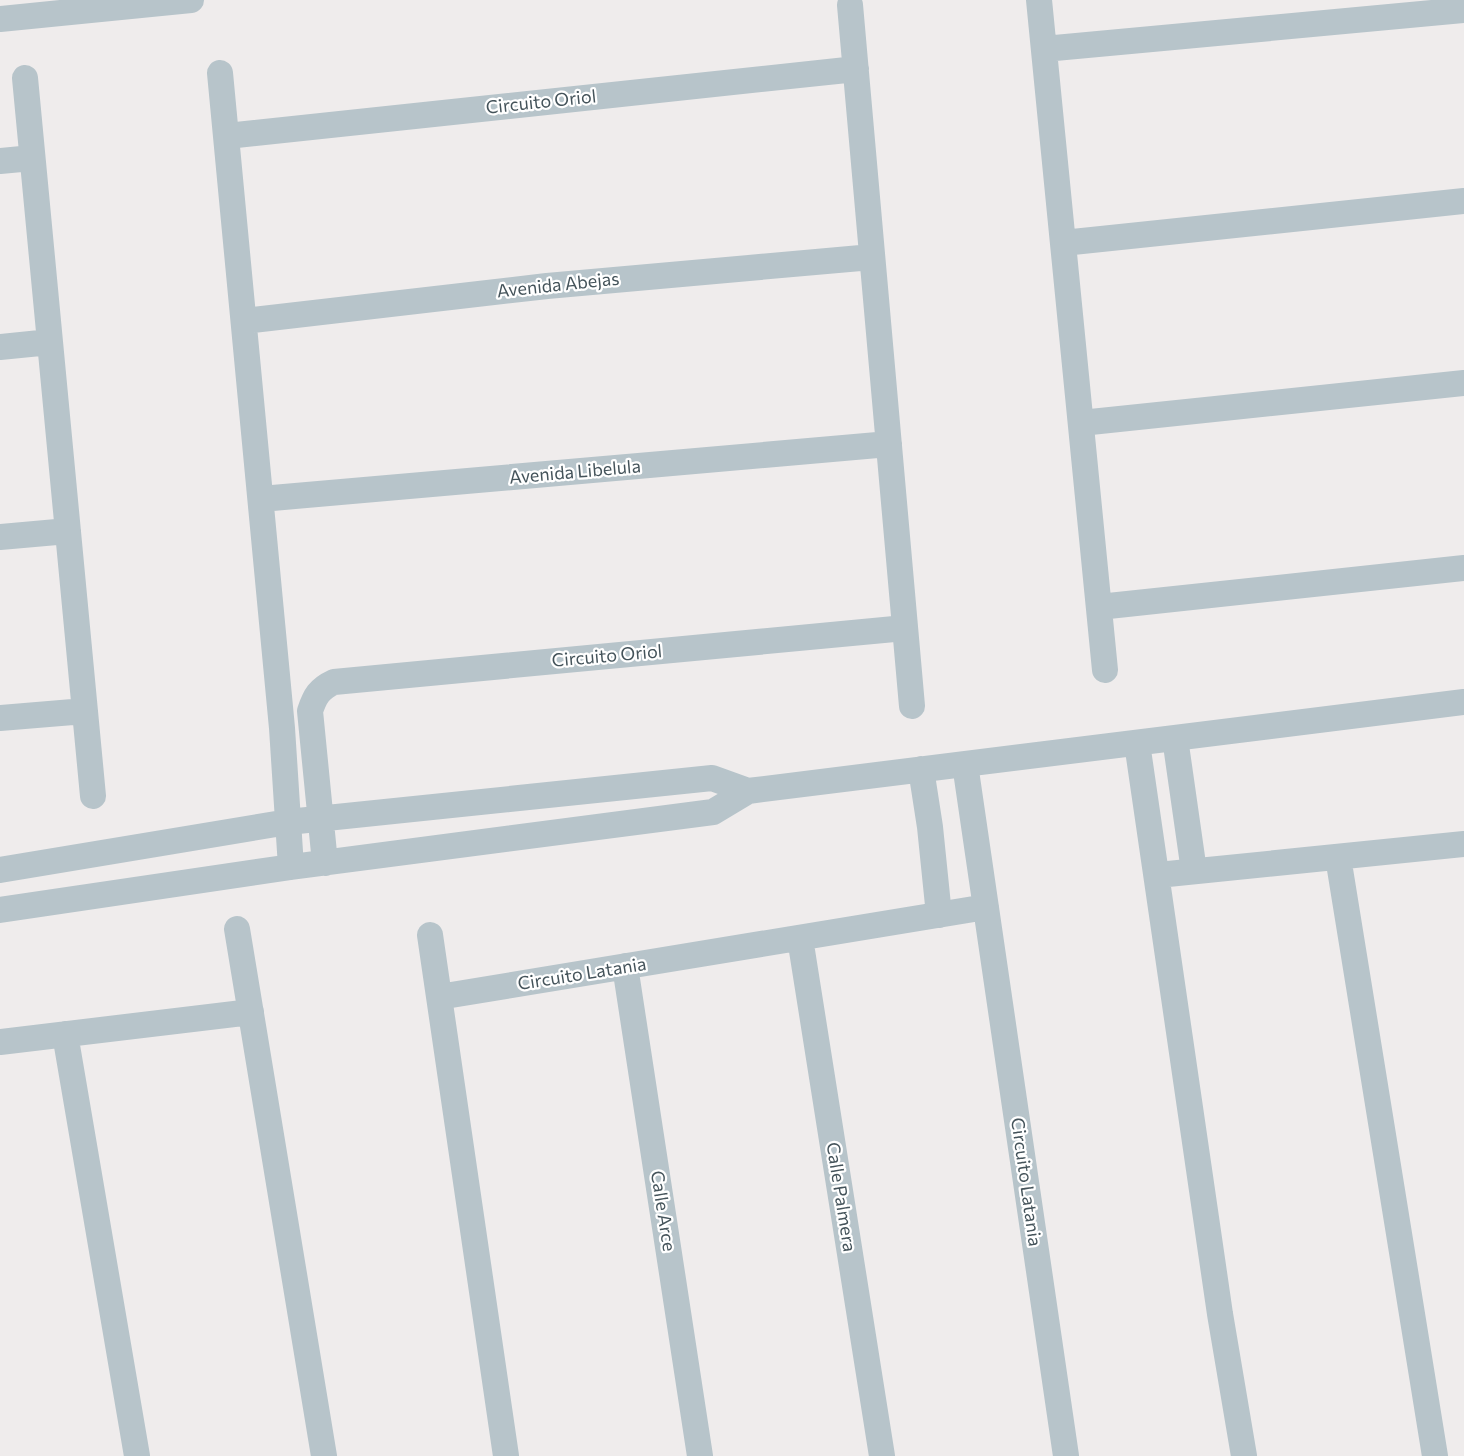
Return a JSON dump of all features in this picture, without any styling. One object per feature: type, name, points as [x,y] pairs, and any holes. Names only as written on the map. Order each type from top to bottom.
[{"type":"street","points":[[0,19],[191,0]]},
{"type":"street","points":[[1039,0],[1105,670]]},
{"type":"street","points":[[850,5],[912,706]]},
{"type":"street","points":[[1044,49],[1464,10]]},
{"type":"street","name":"Circuito Oriol","points":[[227,136],[856,69]]},
{"type":"street","points":[[220,73],[278,687],[291,867]]},
{"type":"street","points":[[25,78],[93,796]]},
{"type":"street","points":[[0,161],[32,158]]},
{"type":"street","points":[[1063,243],[1464,201]]},
{"type":"street","name":"Avenida Abejas","points":[[244,321],[547,285],[872,256]]},
{"type":"street","points":[[0,347],[50,342]]},
{"type":"street","points":[[1081,423],[1464,383]]},
{"type":"street","name":"Avenida Libelula","points":[[261,499],[889,444]]},
{"type":"street","points":[[0,537],[68,531]]},
{"type":"street","points":[[1099,608],[1464,568]]},
{"type":"street","name":"Circuito Oriol","points":[[314,697],[322,687],[334,682],[354,679],[905,628]]},
{"type":"street","points":[[278,687],[314,697],[310,711],[311,730],[325,863]]},
{"type":"street","points":[[0,910],[291,867],[713,812],[748,791],[1464,702]]},
{"type":"street","points":[[0,718],[85,711]]},
{"type":"street","points":[[1175,738],[1194,871]]},
{"type":"street","points":[[1137,742],[1158,874],[1220,1314],[1244,1456]]},
{"type":"street","name":"Circuito Latania","points":[[965,764],[1066,1456]]},
{"type":"street","points":[[921,770],[930,827],[939,915]]},
{"type":"street","points":[[0,870],[320,818],[712,778],[748,791]]},
{"type":"street","points":[[1158,874],[1464,844]]},
{"type":"street","points":[[1338,857],[1435,1456]]},
{"type":"street","name":"Circuito Latania","points":[[439,998],[986,907]]},
{"type":"street","points":[[237,929],[324,1456]]},
{"type":"street","points":[[430,935],[507,1456]]},
{"type":"street","name":"Calle Palmera","points":[[800,938],[882,1456]]},
{"type":"street","name":"Calle Arce","points":[[626,966],[700,1456]]},
{"type":"street","points":[[0,1042],[251,1012]]},
{"type":"street","points":[[65,1034],[137,1456]]}]
